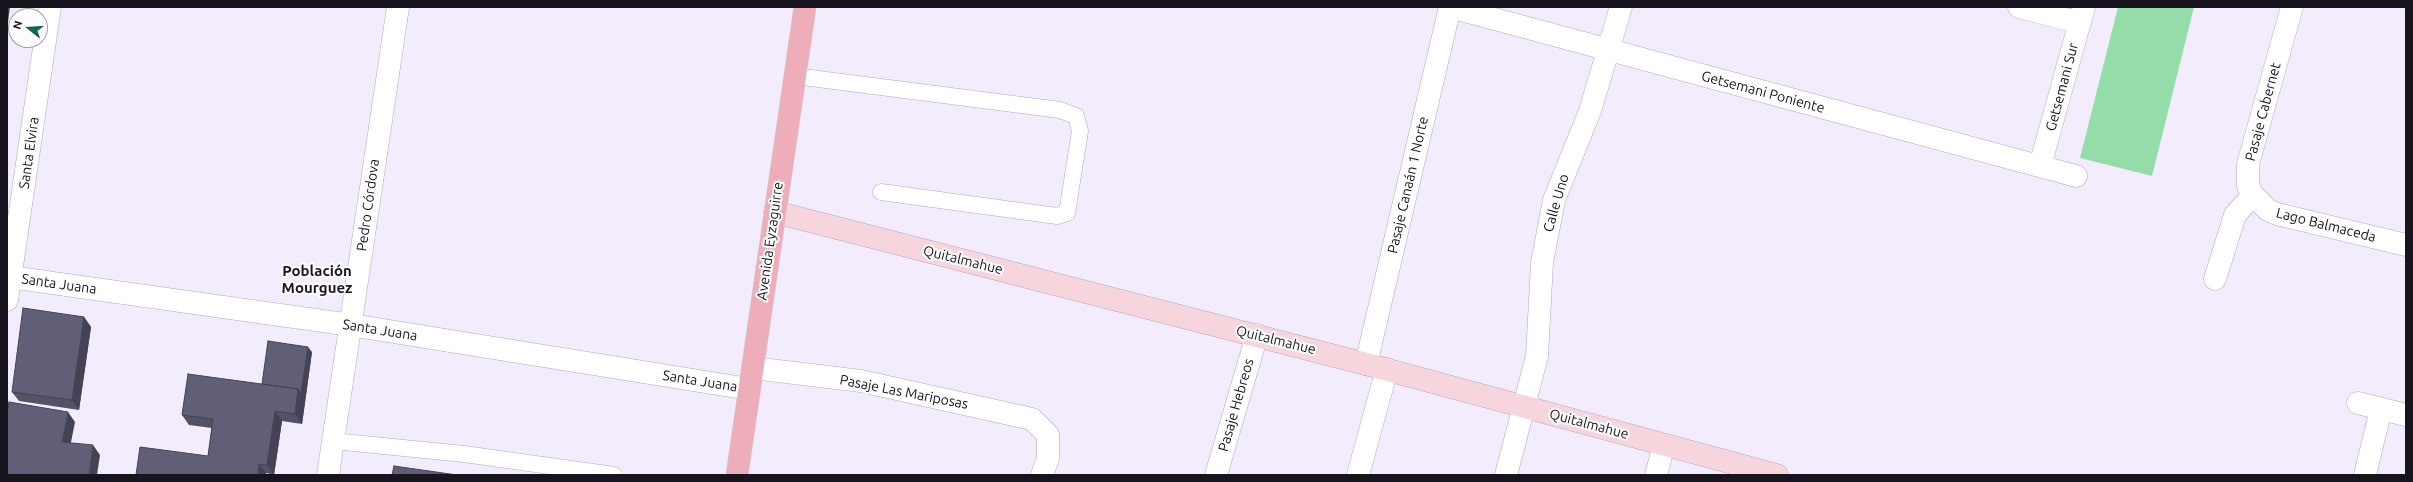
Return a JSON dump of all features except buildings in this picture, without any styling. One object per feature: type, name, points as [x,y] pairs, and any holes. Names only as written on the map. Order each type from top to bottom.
[{"type":"main road","name":"Avenida Eyzaguirre","points":[[737,475],[805,7]]},
{"type":"street","name":"Santa Elvira","points":[[7,300],[50,7]]},
{"type":"street","name":"Pedro Córdova","points":[[328,475],[398,7]]},
{"type":"street","name":"Getsemani Poniente","points":[[1450,7],[2076,176]]},
{"type":"street","name":"Pasaje Canaán 1 Norte","points":[[1366,364],[1450,7]]},
{"type":"street","name":"Calle Uno","points":[[1506,475],[1525,407],[1537,356],[1542,263],[1551,214],[1566,167],[1590,111],[1610,50],[1621,7]]},
{"type":"street","points":[[2019,7],[2082,15]]},
{"type":"street","name":"Pasaje Cabernet","points":[[2253,195],[2248,186],[2248,164],[2292,7]]},
{"type":"street","name":"Getsemani Sur","points":[[2040,166],[2082,15]]},
{"type":"street","points":[[2215,279],[2235,215],[2253,195]]},
{"type":"street","name":"Lago Balmaceda","points":[[2253,195],[2268,210],[2278,214],[2406,246]]},
{"type":"street","name":"Quitalmahue","points":[[775,212],[1388,369],[1777,475]]},
{"type":"street","name":"Santa Juana","points":[[10,277],[350,325],[749,389]]},
{"type":"street","name":"Pasaje Hebreos","points":[[1216,475],[1257,335]]},
{"type":"street","name":"Pasaje Las Mariposas","points":[[752,368],[861,381],[1032,419],[1048,435],[1048,458],[1042,475]]},
{"type":"street","points":[[1358,475],[1388,369]]},
{"type":"street","points":[[2358,403],[2406,415]]},
{"type":"street","points":[[2365,475],[2381,409]]},
{"type":"street","points":[[1656,475],[1664,444]]},
{"type":"lane","points":[[795,76],[1060,110],[1076,116],[1080,131],[1067,213],[1057,216],[881,192]]},
{"type":"lane","points":[[333,441],[464,454],[614,475]]},
{"type":"green space","points":[[2118,7],[2194,7],[2152,176],[2080,158]]},
{"type":"district","name":"Población Mourguez","points":[[317,280]]}]
